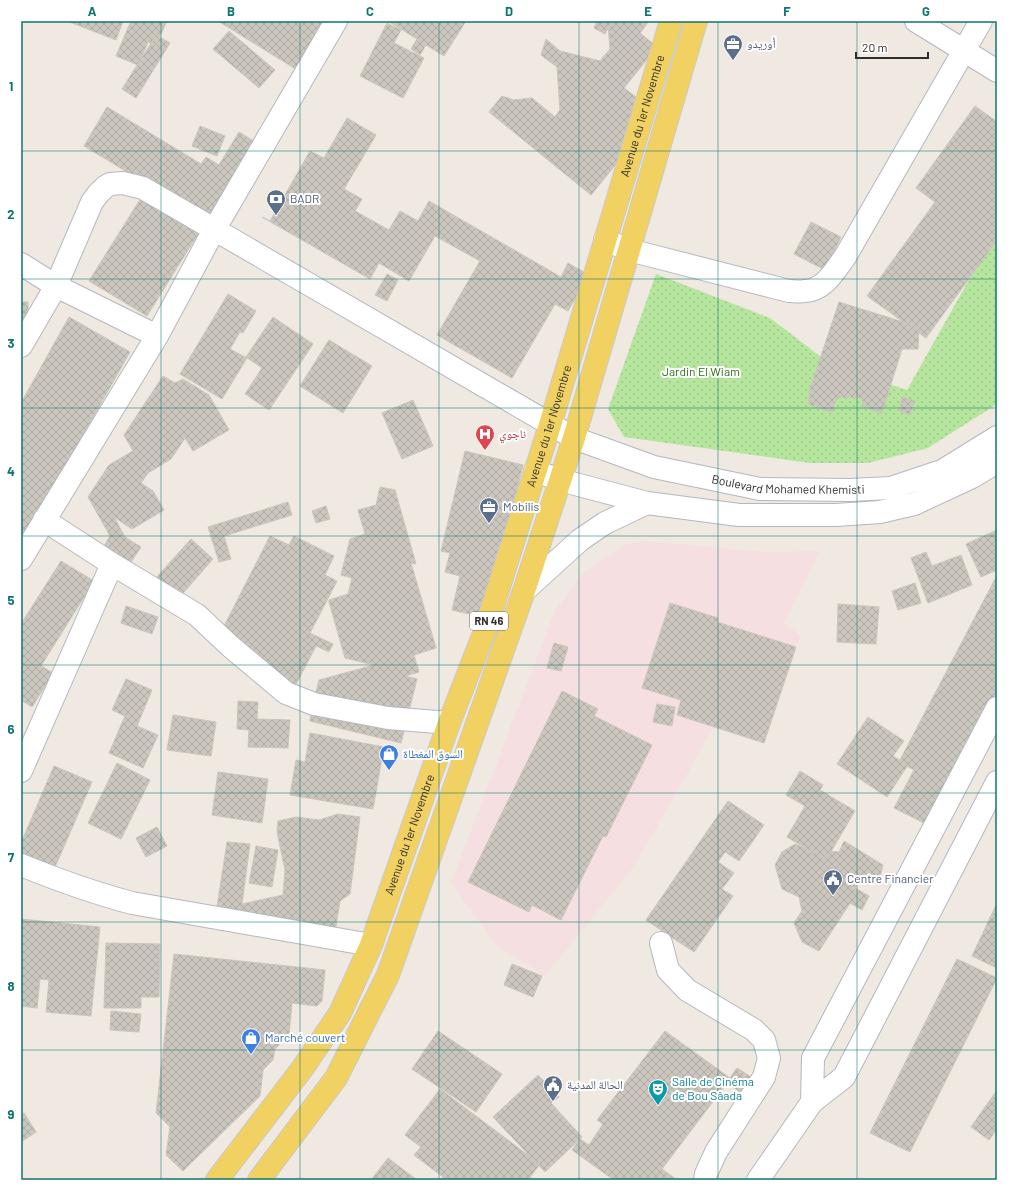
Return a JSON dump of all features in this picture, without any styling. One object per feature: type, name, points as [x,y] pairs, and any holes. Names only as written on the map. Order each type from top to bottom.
[{"type":"main road","name":"Avenue du 1er Novembre","points":[[217,1180],[302,1069],[340,1013],[371,945],[449,723],[486,628],[550,425],[671,21]]},
{"type":"main road","name":"Avenue du 1er Novembre","points":[[259,1180],[336,1078],[388,975],[524,591],[574,438],[696,21]]},
{"type":"street","points":[[21,559],[157,336],[214,230],[336,21]]},
{"type":"street","points":[[916,21],[997,71]]},
{"type":"street","points":[[605,240],[629,250],[789,291],[806,291],[816,289],[826,282],[846,257],[963,50],[981,21]]},
{"type":"street","name":"Boulevard Mohamed Khemisti","points":[[56,286],[92,202],[105,187],[110,184],[123,183],[143,188],[574,438],[654,467],[760,489],[850,490],[891,488],[942,471],[997,437]]},
{"type":"street","points":[[21,264],[56,286],[157,336]]},
{"type":"street","points":[[21,346],[56,286]]},
{"type":"street","name":"Boulevard Mohamed Khemisti","points":[[535,471],[560,480],[647,503],[739,515],[836,515],[880,512],[914,504],[972,477],[997,462]]},
{"type":"street","points":[[524,591],[580,540],[605,523],[647,503]]},
{"type":"street","points":[[44,520],[112,564],[197,615],[230,646],[286,693],[314,704],[388,718],[449,723]]},
{"type":"street","points":[[21,772],[112,564]]},
{"type":"street","points":[[812,1102],[813,1058],[997,708]]},
{"type":"street","points":[[758,1180],[812,1102],[844,1077],[997,782]]},
{"type":"street","points":[[21,865],[72,885],[132,903],[371,945]]},
{"type":"street","points":[[661,943],[668,970],[687,990],[754,1030],[764,1040],[769,1058],[764,1077],[716,1152],[706,1174],[705,1180]]},
{"type":"shaded area","points":[[646,541],[764,552],[820,551],[784,623],[801,636],[755,724],[727,704],[635,865],[545,976],[496,945],[451,883],[555,611],[583,573],[625,544]]},
{"type":"green space","name":"Jardin El Wiam","points":[[997,230],[997,404],[928,448],[868,463],[810,463],[624,437],[608,409],[656,274],[770,318],[829,363],[907,390]]},
{"type":"building","points":[[67,21],[123,21],[116,40]]},
{"type":"building","points":[[131,21],[167,21],[156,45],[148,42],[138,65],[116,56]]},
{"type":"building","points":[[218,21],[314,22],[334,21],[302,73]]},
{"type":"building","points":[[388,21],[466,21],[444,56],[426,45],[420,55],[411,49],[417,39]]},
{"type":"building","points":[[597,21],[612,21],[605,34],[594,28]]},
{"type":"building","points":[[613,21],[649,21],[640,33],[657,47],[624,88],[636,97],[617,163],[591,195],[489,112],[502,96],[514,100],[532,98],[555,117],[560,110],[557,67],[541,55],[546,39],[560,51],[600,61],[610,49],[608,26]]},
{"type":"building","points":[[387,23],[401,30],[394,43],[424,58],[403,98],[360,76]]},
{"type":"building","points":[[229,31],[275,70],[259,88],[213,49]]},
{"type":"building","points":[[156,35],[170,43],[136,98],[122,89]]},
{"type":"building","points":[[975,106],[997,122],[997,240],[926,338],[867,296],[935,202],[916,188]]},
{"type":"building","points":[[107,107],[201,164],[206,157],[219,165],[239,132],[255,142],[207,220],[84,146]]},
{"type":"building","points":[[347,118],[376,135],[344,189],[362,199],[355,211],[389,230],[400,211],[418,221],[429,201],[561,277],[568,263],[589,275],[568,311],[555,304],[512,378],[437,335],[480,261],[435,236],[409,281],[379,263],[370,279],[262,217],[270,221],[310,151],[324,158]]},
{"type":"building","points":[[200,126],[225,136],[217,156],[192,146]]},
{"type":"building","points":[[141,198],[198,234],[147,316],[89,281]]},
{"type":"building","points":[[811,222],[841,237],[825,270],[794,254]]},
{"type":"building","points":[[387,274],[398,280],[387,301],[375,295]]},
{"type":"building","points":[[228,294],[256,311],[243,333],[240,332],[230,349],[247,358],[222,399],[180,374]]},
{"type":"building","points":[[21,302],[28,302],[28,313],[21,326]]},
{"type":"building","points":[[839,302],[919,327],[918,349],[902,349],[882,413],[862,406],[863,398],[837,397],[832,412],[809,405],[809,392]]},
{"type":"building","points":[[69,317],[130,352],[21,544],[21,403]]},
{"type":"building","points":[[273,317],[313,344],[269,410],[245,394],[262,368],[246,357]]},
{"type":"building","points":[[329,340],[372,366],[343,413],[300,386]]},
{"type":"building","points":[[163,376],[175,383],[183,379],[209,395],[229,430],[193,451],[185,438],[171,459],[148,473],[141,483],[153,491],[164,510],[132,529],[114,517],[125,537],[141,547],[125,571],[103,548],[110,536],[88,497],[109,465],[133,451],[124,435]]},
{"type":"building","points":[[903,397],[915,401],[909,415],[898,410]]},
{"type":"building","points":[[413,400],[433,446],[402,459],[382,413]]},
{"type":"building","points":[[465,451],[523,465],[486,618],[452,610],[460,576],[445,572],[450,553],[441,551]]},
{"type":"building","points":[[380,487],[395,490],[416,564],[411,563],[436,648],[414,655],[419,672],[405,676],[417,679],[401,743],[310,721],[319,680],[374,665],[345,658],[329,600],[348,594],[352,578],[341,575],[350,539],[365,534],[358,510],[376,505]]},
{"type":"building","points":[[288,502],[292,515],[224,536],[231,559],[219,562],[208,527]]},
{"type":"building","points":[[326,506],[330,519],[316,523],[312,511]]},
{"type":"building","points":[[997,530],[997,570],[981,577],[966,544]]},
{"type":"building","points":[[270,536],[289,545],[294,536],[334,556],[325,575],[337,581],[310,633],[333,644],[329,652],[316,646],[291,694],[216,642]]},
{"type":"building","points":[[191,539],[213,559],[178,599],[155,579]]},
{"type":"building","points":[[926,552],[932,566],[961,555],[972,585],[928,603],[911,558]]},
{"type":"building","points":[[61,561],[94,581],[41,666],[53,673],[32,707],[21,700],[21,624]]},
{"type":"building","points":[[995,579],[997,580],[997,718],[938,830],[894,808],[914,770],[899,762]]},
{"type":"building","points":[[915,583],[921,603],[898,610],[892,591]]},
{"type":"building","points":[[670,603],[718,618],[717,622],[796,647],[764,743],[677,715],[681,700],[642,688]]},
{"type":"building","points":[[838,604],[879,607],[876,644],[837,642]]},
{"type":"building","points":[[126,606],[158,617],[152,634],[121,623]]},
{"type":"building","points":[[554,643],[568,647],[561,671],[547,668]]},
{"type":"building","points":[[126,679],[152,690],[137,726],[158,735],[143,768],[109,753],[125,716],[112,710]]},
{"type":"building","points":[[562,691],[598,709],[594,716],[652,745],[606,837],[603,836],[561,920],[532,905],[529,912],[468,882]]},
{"type":"building","points":[[238,701],[258,702],[257,719],[290,720],[288,748],[248,747],[249,730],[237,729]]},
{"type":"building","points":[[657,704],[675,707],[672,726],[653,722]]},
{"type":"building","points":[[173,715],[216,722],[211,756],[167,750]]},
{"type":"building","points":[[868,717],[904,741],[893,756],[908,765],[887,797],[837,764]]},
{"type":"building","points":[[310,733],[384,747],[373,809],[290,795],[296,760],[305,762]]},
{"type":"building","points":[[117,763],[150,780],[121,839],[88,823]]},
{"type":"building","points":[[54,766],[92,782],[52,874],[21,860],[21,843]]},
{"type":"building","points":[[800,771],[823,785],[820,790],[855,811],[826,860],[787,837],[805,806],[786,795]]},
{"type":"building","points":[[218,772],[268,779],[262,823],[212,815]]},
{"type":"building","points":[[728,801],[764,825],[739,861],[725,852],[718,862],[734,873],[722,889],[733,896],[694,952],[646,920]]},
{"type":"building","points":[[338,814],[360,817],[350,894],[340,901],[335,932],[216,913],[227,842],[250,844],[242,904],[283,895],[285,870],[277,832],[278,821],[296,817],[319,820]]},
{"type":"building","points":[[157,827],[167,846],[146,857],[136,838]]},
{"type":"building","name":"Centre Financier","points":[[844,841],[883,865],[880,877],[867,885],[859,880],[855,888],[869,896],[862,910],[850,903],[819,951],[802,942],[794,923],[802,911],[799,897],[782,889],[775,865],[782,852],[795,844],[824,857],[827,851],[839,852]]},
{"type":"building","points":[[256,846],[278,850],[272,887],[249,883]]},
{"type":"building","points":[[997,903],[997,968],[972,956]]},
{"type":"building","points":[[21,919],[100,927],[91,1016],[46,1012],[49,980],[40,979],[37,1008],[21,1006]]},
{"type":"building","points":[[106,943],[160,944],[159,997],[141,997],[141,1008],[104,1008]]},
{"type":"building","points":[[174,954],[325,970],[322,1001],[317,1006],[292,1003],[289,1035],[275,1049],[273,1060],[263,1070],[260,1096],[183,1171],[166,1155],[170,1127],[156,1113]]},
{"type":"building","points":[[957,959],[997,978],[910,1152],[870,1133]]},
{"type":"building","points":[[512,964],[542,976],[533,997],[504,985]]},
{"type":"building","points":[[111,1011],[141,1014],[139,1032],[110,1030]]},
{"type":"building","points":[[438,1031],[502,1074],[476,1112],[412,1069]]},
{"type":"building","name":"Salle de Cinéma de Bou Sâada","points":[[665,1031],[730,1078],[737,1068],[751,1077],[740,1092],[727,1083],[662,1169],[677,1180],[614,1180],[572,1150],[580,1139],[589,1145],[603,1124],[597,1120]]},
{"type":"building","points":[[538,1075],[559,1097],[551,1103],[582,1137],[545,1172],[493,1117]]},
{"type":"building","points":[[440,1089],[540,1164],[528,1180],[441,1180],[443,1177],[414,1155],[421,1147],[405,1135]]},
{"type":"building","points":[[997,1090],[997,1129],[989,1140],[971,1127]]},
{"type":"building","points":[[24,1113],[36,1132],[21,1142],[21,1114]]},
{"type":"building","points":[[388,1158],[417,1180],[371,1180]]},
{"type":"place","name":"أوريدو","points":[[733,61]]},
{"type":"place","name":"BADR","points":[[276,216]]},
{"type":"place","name":"ناجوي","points":[[485,451]]},
{"type":"place","name":"Mobilis","points":[[489,524]]},
{"type":"place","name":"السوق المغطاة","points":[[389,771]]},
{"type":"place","name":"Centre Financier","points":[[833,896]]},
{"type":"place","name":"Marché couvert","points":[[251,1055]]},
{"type":"place","name":"الحالة المدنية","points":[[553,1102]]},
{"type":"place","name":"Salle de Cinéma de Bou Sâada","points":[[658,1106]]}]
